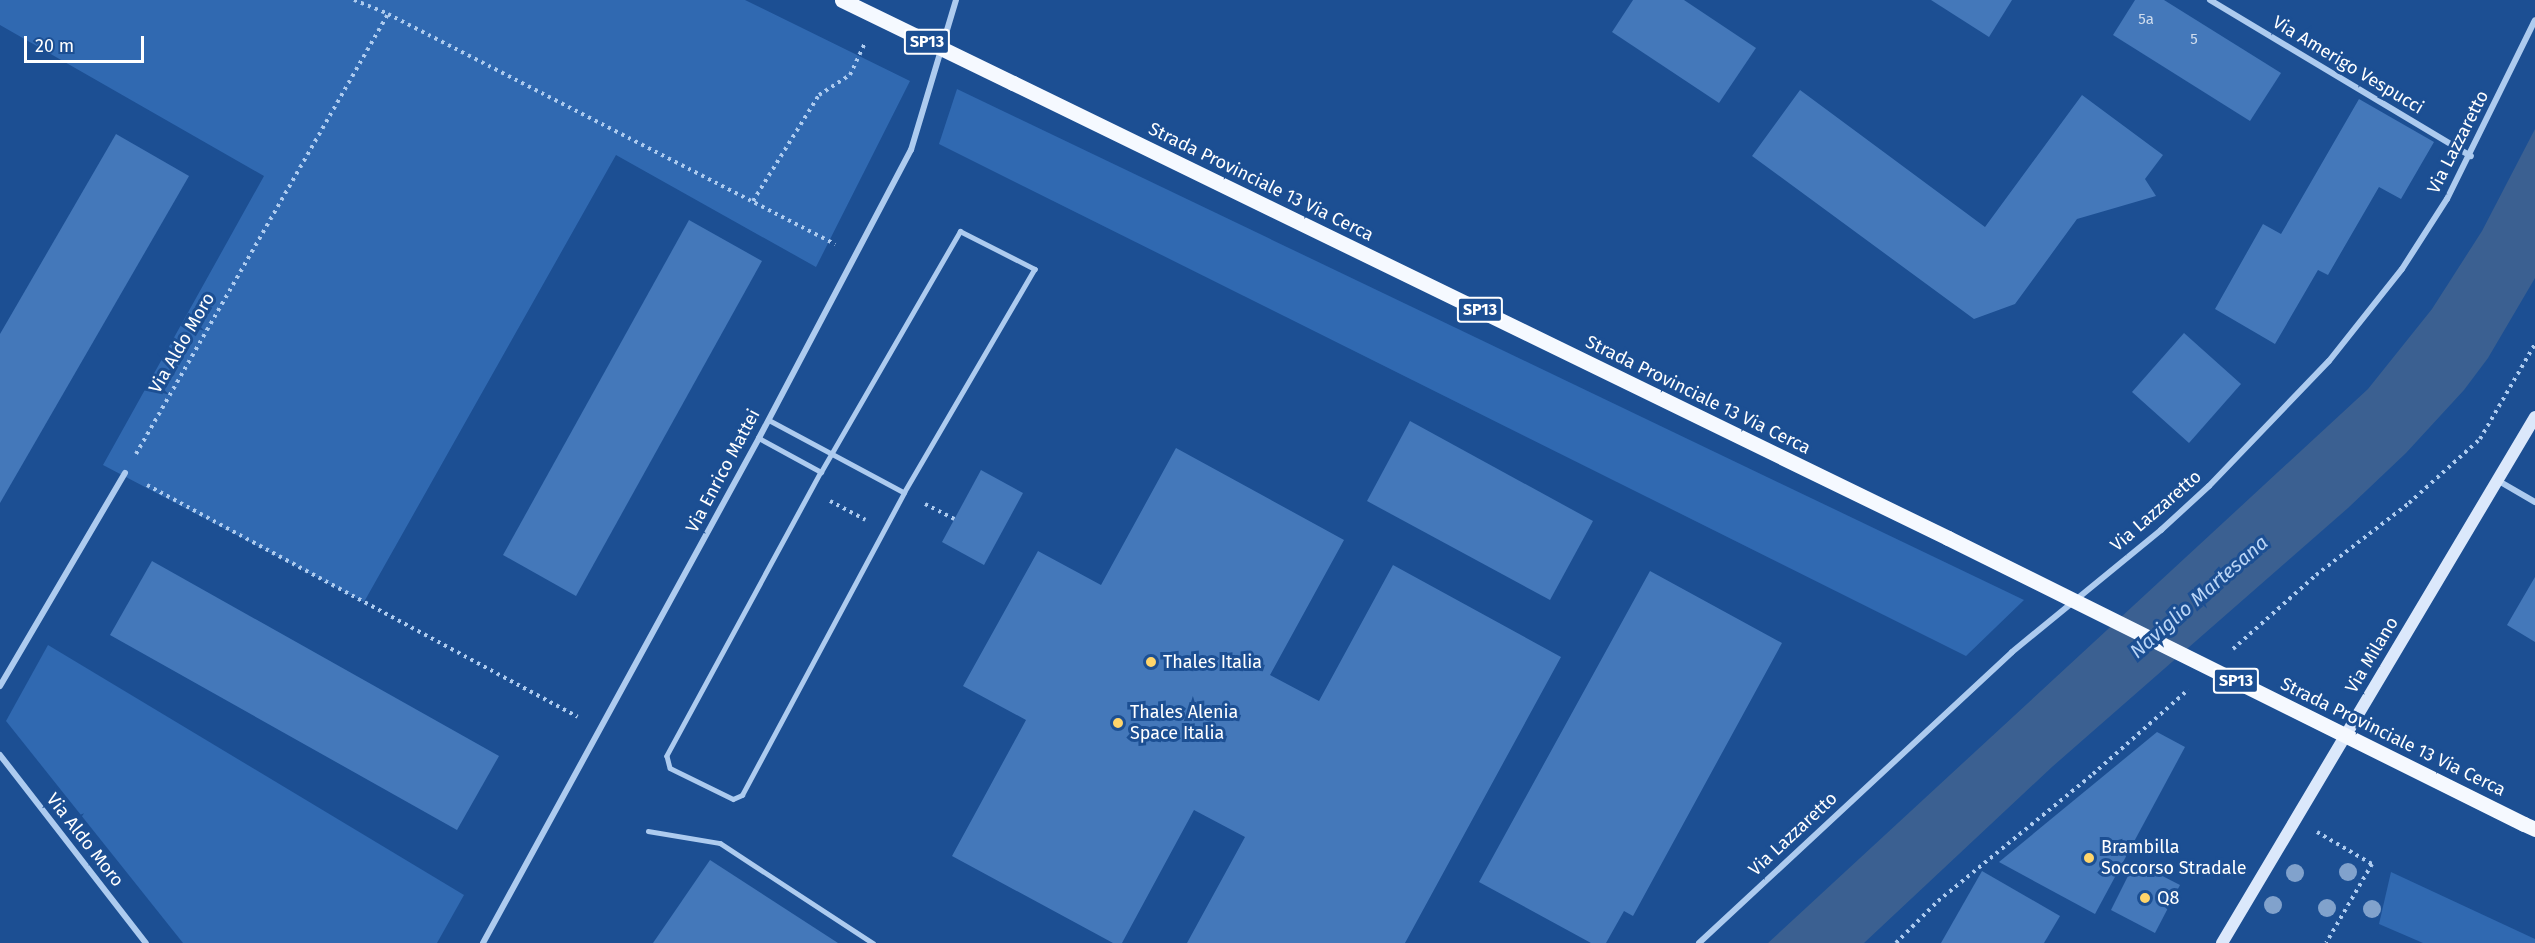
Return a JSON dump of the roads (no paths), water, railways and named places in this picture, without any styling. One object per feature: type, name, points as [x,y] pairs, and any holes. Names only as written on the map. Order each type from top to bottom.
[{"type":"main road","name":"Strada Provinciale 13 Via Cerca","points":[[842,0],[1947,538],[2529,827]]},
{"type":"street","name":"Via Enrico Mattei","points":[[483,943],[759,438],[857,256],[916,140],[928,88],[956,0]]},
{"type":"street","name":"Via Amerigo Vespucci","points":[[2210,0],[2471,156]]},
{"type":"street","name":"Via Lazzaretto","points":[[1698,943],[2012,652],[2161,530],[2255,441],[2329,361],[2414,252],[2471,156],[2535,20]]},
{"type":"street","name":"Via Milano","points":[[2222,943],[2535,417]]},
{"type":"street","points":[[0,686],[125,473]]},
{"type":"street","points":[[2497,480],[2535,502]]},
{"type":"street","name":"Via Aldo Moro","points":[[0,755],[146,943]]},
{"type":"lane","points":[[958,232],[963,232],[1035,269],[904,493],[742,795],[733,799],[670,768],[667,756],[821,472],[958,232]]},
{"type":"lane","points":[[768,420],[904,493]]},
{"type":"lane","points":[[759,438],[821,472]]},
{"type":"lane","points":[[648,831],[720,843],[873,943]]},
{"type":"water","name":"Naviglio Martesana","points":[[2535,129],[2535,278],[2488,358],[2464,390],[2406,453],[2348,508],[2052,767],[1864,943],[1768,943],[2368,389],[2432,309],[2482,231]]},
{"type":"place","name":"Thales Italia","points":[[1151,662]]},
{"type":"place","name":"Thales Alenia Space Italia","points":[[1118,723]]},
{"type":"place","name":"Brambilla Soccorso Stradale","points":[[2089,858]]},
{"type":"place","name":"Q8","points":[[2145,898]]}]
